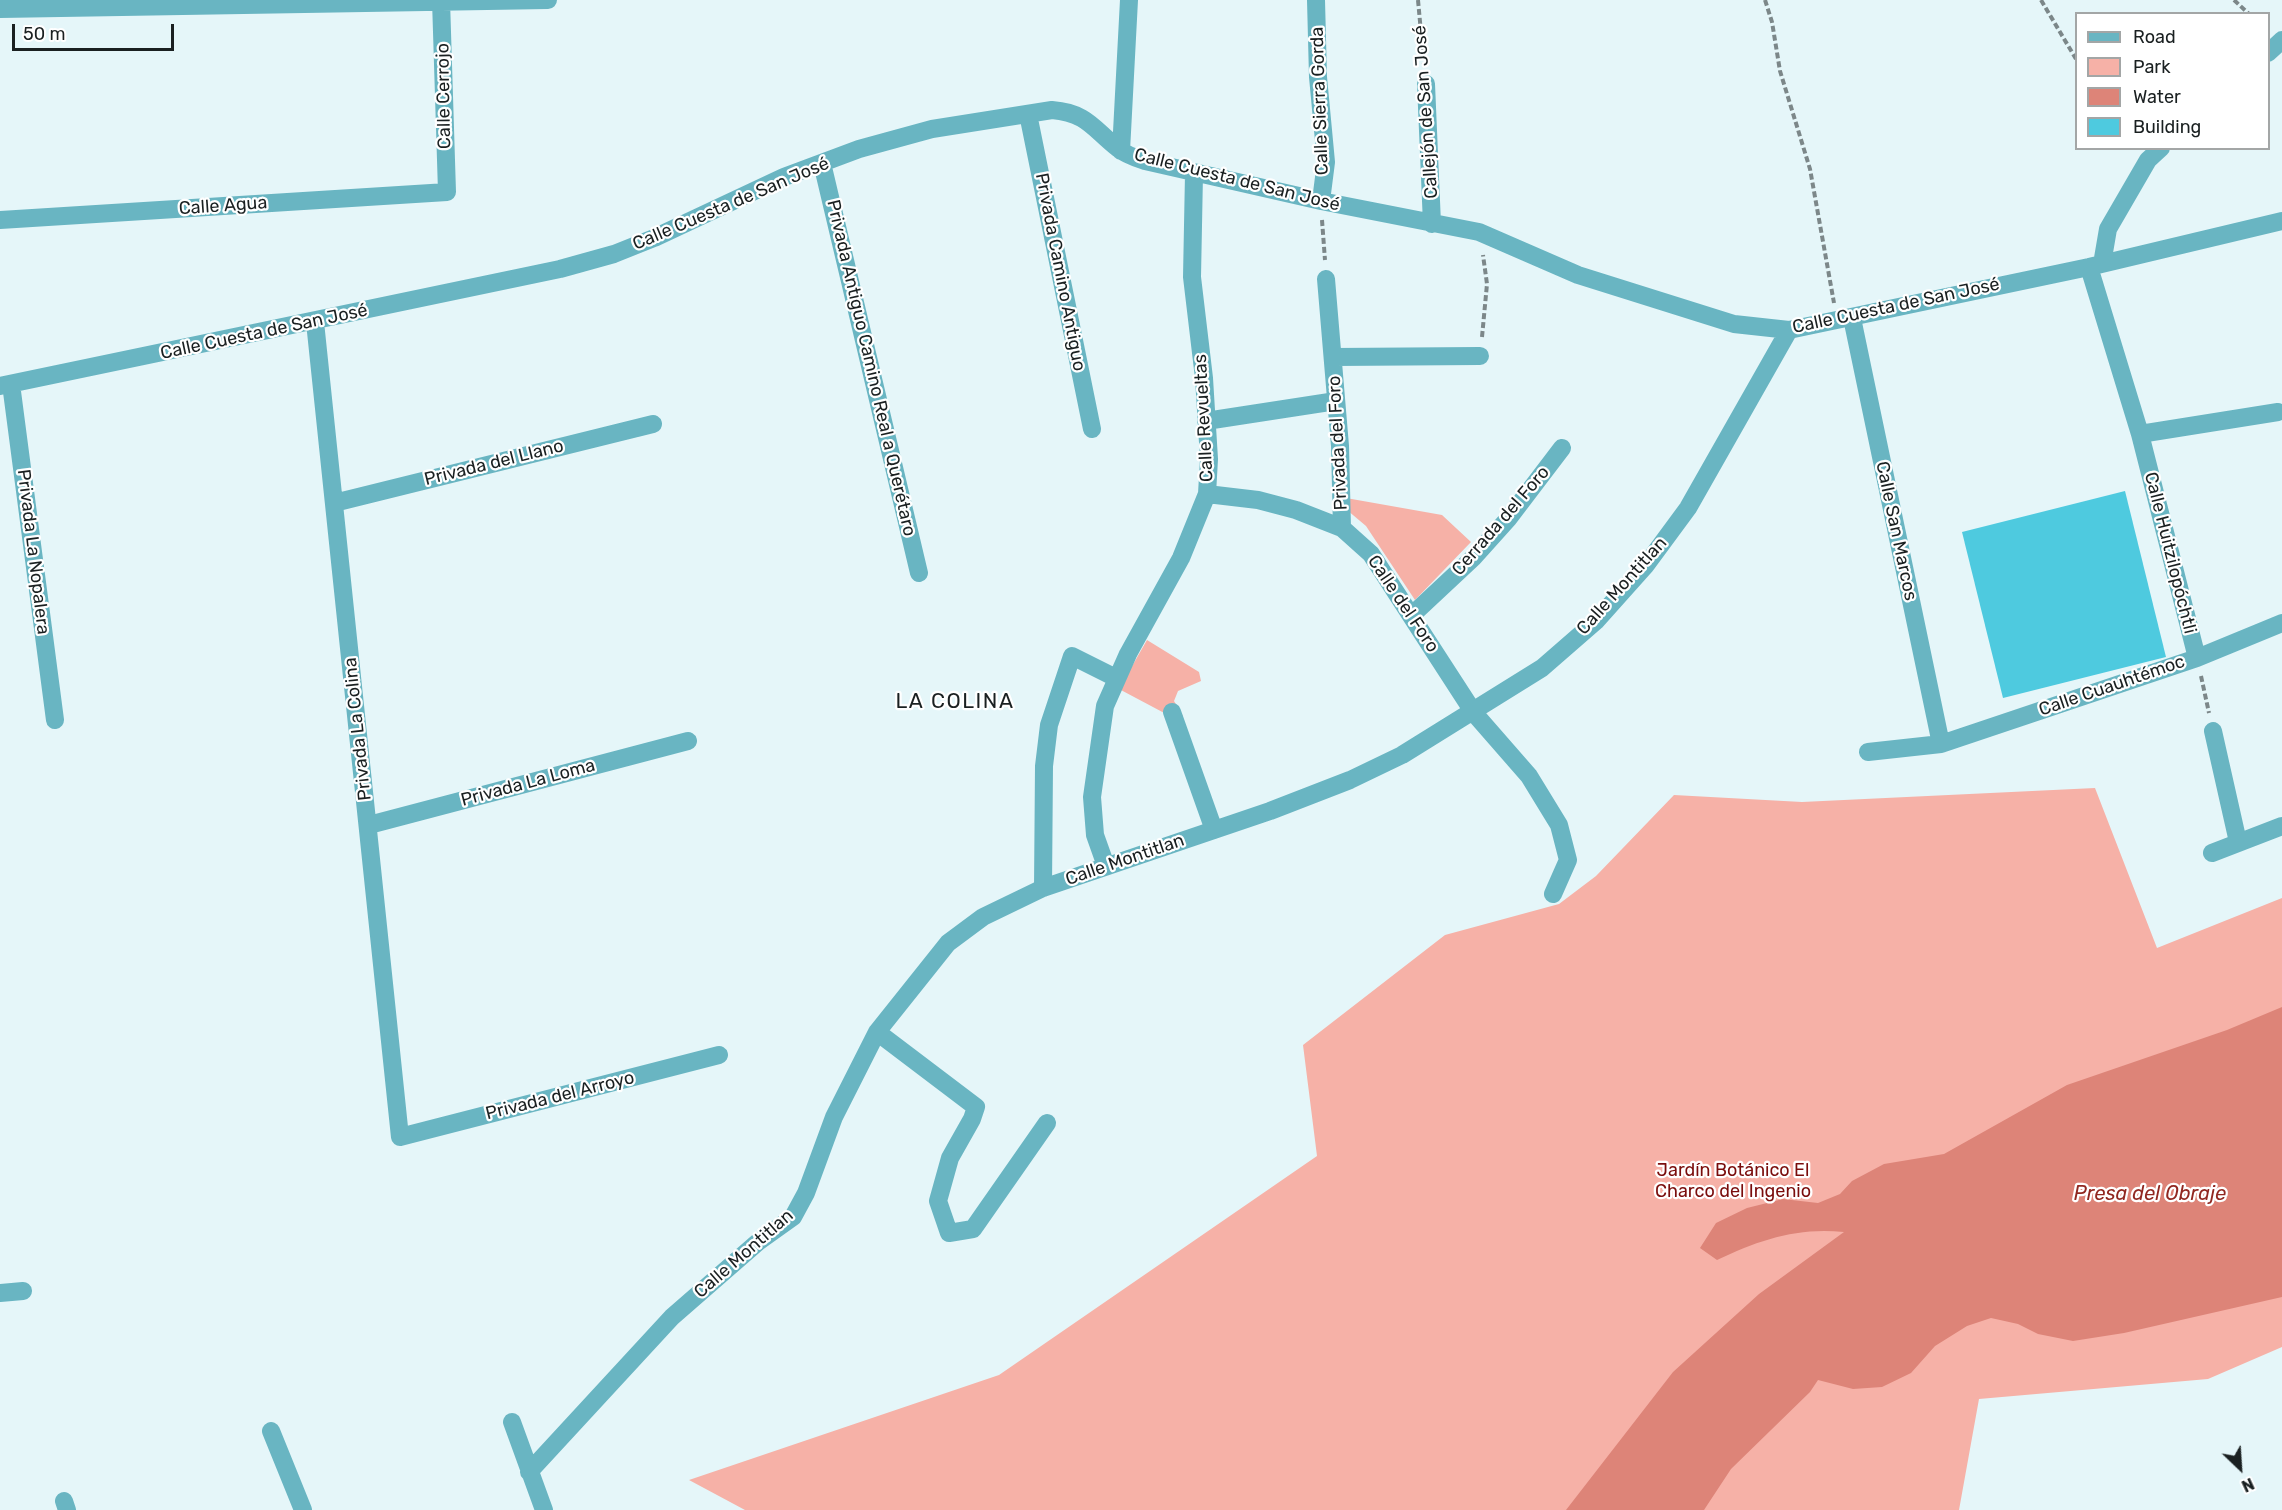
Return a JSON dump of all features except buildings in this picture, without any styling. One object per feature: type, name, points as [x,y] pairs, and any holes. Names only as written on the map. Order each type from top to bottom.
[{"type":"street","points":[[0,9],[548,0]]},
{"type":"street","points":[[1121,151],[1129,0]]},
{"type":"street","name":"Calle Sierra Gorda","points":[[1316,0],[1318,77],[1326,162],[1321,201]]},
{"type":"street","name":"Calle Cerrojo","points":[[442,1],[447,192]]},
{"type":"street","points":[[2270,51],[2282,40]]},
{"type":"street","name":"Callejón de San José","points":[[1426,84],[1432,225]]},
{"type":"street","name":"Calle Cuesta de San José","points":[[6,385],[560,269],[614,254],[784,177],[822,163],[932,129],[1052,110],[1072,112],[1089,122],[1121,151],[1145,161],[1194,174],[1432,225],[1479,232],[1578,275],[1734,324],[1790,330],[2096,265],[2282,221]]},
{"type":"street","name":"Privada Camino Antiguo","points":[[1028,114],[1092,429]]},
{"type":"street","points":[[2096,265],[2108,229],[2148,160],[2159,150]]},
{"type":"street","name":"Privada Antiguo Camino Real a Querétaro","points":[[822,163],[919,573]]},
{"type":"street","name":"Calle Revueltas","points":[[1106,866],[1095,835],[1092,797],[1105,706],[1116,678],[1181,558],[1207,494],[1206,421],[1192,277],[1194,174]]},
{"type":"street","name":"Calle Agua","points":[[0,220],[447,192]]},
{"type":"street","name":"Calle Huitzilopóchtli","points":[[2096,265],[2197,658]]},
{"type":"street","name":"Privada del Foro","points":[[1326,279],[1334,357],[1342,528]]},
{"type":"street","name":"Calle San Marcos","points":[[1845,319],[1941,744]]},
{"type":"street","name":"Privada La Colina","points":[[315,322],[400,1137]]},
{"type":"street","name":"Calle Montitlan","points":[[529,1472],[672,1317],[758,1242],[793,1217],[806,1193],[834,1117],[877,1032],[948,943],[983,917],[1042,888],[1214,830],[1350,780],[1402,756],[1474,713],[1542,668],[1596,621],[1646,565],[1688,508],[1790,330]]},
{"type":"street","name":"Privada del Foro","points":[[1334,357],[1480,356]]},
{"type":"street","name":"Privada La Nopalera","points":[[6,385],[55,720]]},
{"type":"street","points":[[1206,421],[1336,401]]},
{"type":"street","points":[[2140,434],[2278,412]]},
{"type":"street","name":"Privada del Llano","points":[[334,503],[653,424]]},
{"type":"street","name":"Cerrada del Foro","points":[[1411,616],[1480,550],[1562,448]]},
{"type":"street","name":"Calle del Foro","points":[[1207,494],[1257,500],[1296,510],[1342,528],[1371,554],[1474,713],[1529,776],[1558,825],[1568,860],[1552,894]]},
{"type":"street","name":"Calle Cuauhtémoc","points":[[1868,752],[1941,744],[2197,658],[2282,623]]},
{"type":"street","points":[[1042,888],[1044,765],[1048,735],[1072,656],[1116,678]]},
{"type":"street","points":[[1172,712],[1214,830]]},
{"type":"street","points":[[2213,731],[2238,842]]},
{"type":"street","name":"Privada La Loma","points":[[369,825],[688,741]]},
{"type":"street","points":[[2212,853],[2282,826]]},
{"type":"street","points":[[877,1032],[976,1107],[972,1119],[950,1158],[939,1201],[949,1233],[973,1229],[1047,1124]]},
{"type":"street","name":"Privada del Arroyo","points":[[400,1137],[719,1055]]},
{"type":"street","points":[[0,1293],[23,1291]]},
{"type":"street","points":[[512,1422],[544,1510]]},
{"type":"street","points":[[271,1431],[303,1510]]},
{"type":"path","name":"Callejón de San José","points":[[1418,0],[1426,84]]},
{"type":"path","points":[[1765,0],[1772,22],[1780,71],[1810,168],[1845,319]]},
{"type":"path","points":[[2041,0],[2075,57]]},
{"type":"path","points":[[2234,0],[2247,12]]},
{"type":"path","points":[[1321,201],[1326,279]]},
{"type":"path","points":[[1479,232],[1487,284],[1480,356]]},
{"type":"path","name":"Calle Huitzilopóchtli","points":[[2197,658],[2213,731]]},
{"type":"green space","points":[[1346,498],[1442,515],[1471,542],[1415,600],[1366,526],[1347,510]]},
{"type":"green space","points":[[1147,640],[1199,672],[1201,681],[1178,691],[1174,701],[1183,716],[1168,715],[1119,689]]},
{"type":"green space","name":"Jardín Botánico El Charco del Ingenio","points":[[2095,788],[2157,948],[2282,898],[2282,1347],[2208,1379],[1979,1399],[1959,1510],[745,1510],[689,1480],[999,1375],[1317,1156],[1303,1045],[1445,935],[1559,904],[1596,876],[1674,795],[1802,802]]},
{"type":"water","name":"Presa del Obraje","points":[[2282,1007],[2282,1297],[2124,1333],[2073,1341],[2038,1334],[2018,1324],[1991,1318],[1967,1326],[1935,1346],[1911,1373],[1882,1387],[1853,1389],[1818,1380],[1810,1392],[1731,1469],[1704,1510],[1566,1510],[1673,1372],[1759,1294],[1844,1232],[1794,1233],[1748,1246],[1717,1260],[1700,1248],[1716,1223],[1747,1208],[1783,1199],[1818,1203],[1840,1194],[1852,1181],[1884,1164],[1944,1154],[2067,1085],[2227,1030]]},
{"type":"district","name":"LA COLINA","points":[[955,702]]}]
